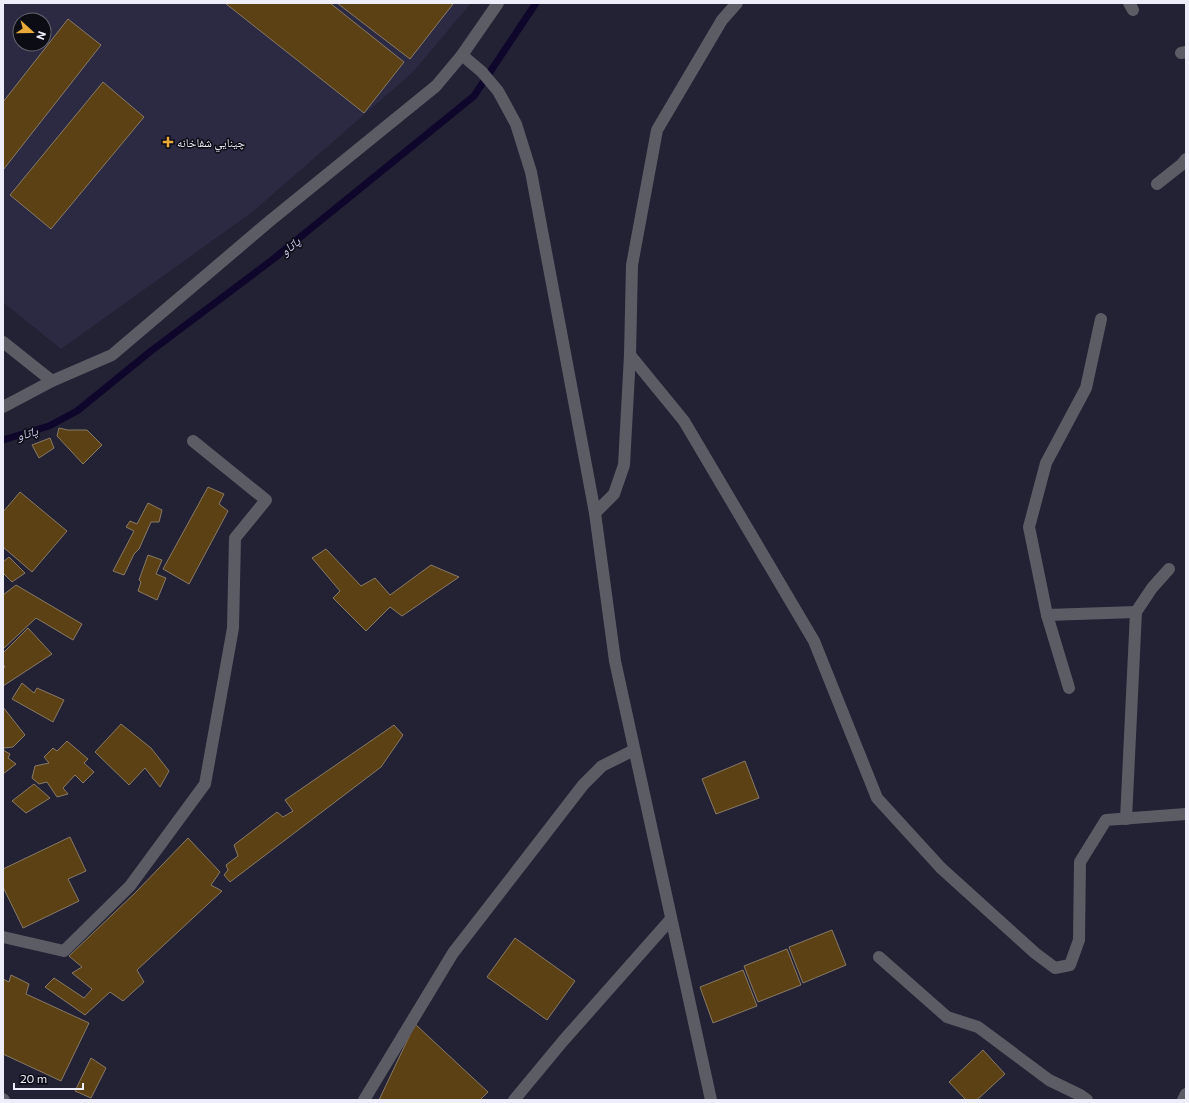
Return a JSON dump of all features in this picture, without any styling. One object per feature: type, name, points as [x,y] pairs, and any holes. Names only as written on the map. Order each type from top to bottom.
[{"type":"street","points":[[3,407],[52,381],[112,355],[271,220],[436,86],[462,55],[498,3]]},
{"type":"street","points":[[595,513],[614,494],[624,465],[630,355],[632,265],[657,130],[722,20],[736,3]]},
{"type":"street","points":[[462,55],[482,72],[498,91],[516,124],[531,172],[595,513],[615,661],[711,1100]]},
{"type":"street","points":[[1157,184],[1181,165],[1186,159]]},
{"type":"street","points":[[1069,688],[1047,615],[1029,527],[1046,462],[1086,388],[1101,319]]},
{"type":"street","points":[[3,342],[52,381]]},
{"type":"street","points":[[630,355],[684,421],[814,641],[877,798],[941,868],[1035,953],[1055,968],[1070,965],[1080,940],[1080,862],[1106,820],[1186,814]]},
{"type":"street","points":[[3,937],[64,951],[130,886],[205,784],[232,628],[235,538],[266,500],[193,441]]},
{"type":"street","points":[[1126,819],[1136,612],[1152,588],[1169,570]]},
{"type":"street","points":[[1047,615],[1136,612]]},
{"type":"street","points":[[364,1100],[453,953],[583,785],[602,766],[634,750]]},
{"type":"street","points":[[514,1100],[563,1041],[671,919]]},
{"type":"street","points":[[879,957],[947,1017],[978,1027],[1049,1080],[1080,1095],[1086,1100]]},
{"type":"street","points":[[1183,1100],[1186,1094]]},
{"type":"shaded area","name":"چينايي شفاخانه","points":[[3,3],[471,3],[413,72],[251,213],[61,349],[3,302]]},
{"type":"building","points":[[225,3],[330,3],[404,62],[364,113]]},
{"type":"building","points":[[337,3],[451,3],[453,4],[410,59]]},
{"type":"building","points":[[68,19],[101,45],[3,170],[3,102],[42,52],[52,52],[52,39]]},
{"type":"building","points":[[103,82],[144,117],[51,229],[10,195]]},
{"type":"building","points":[[59,428],[68,430],[87,430],[102,445],[83,464],[57,436]]},
{"type":"building","points":[[50,438],[54,448],[39,458],[32,445]]},
{"type":"building","points":[[208,487],[224,494],[219,504],[228,511],[189,584],[163,569]]},
{"type":"building","points":[[20,492],[67,531],[32,572],[3,547],[3,512]]},
{"type":"building","points":[[148,503],[162,510],[159,522],[151,522],[139,549],[134,554],[124,575],[113,571],[134,531],[126,527],[130,521],[137,524]]},
{"type":"building","points":[[326,549],[361,586],[375,578],[390,595],[431,565],[459,577],[402,616],[390,607],[366,631],[333,598],[340,591],[312,558]]},
{"type":"building","points":[[148,555],[162,560],[156,574],[166,578],[157,600],[138,591],[141,582],[139,580]]},
{"type":"building","points":[[9,557],[25,573],[12,582],[3,573],[3,562]]},
{"type":"building","points":[[16,585],[82,624],[73,640],[36,618],[3,649],[3,595]]},
{"type":"building","points":[[28,628],[52,654],[3,686],[3,668],[5,667],[3,664],[3,653]]},
{"type":"building","points":[[22,683],[34,693],[37,688],[64,700],[53,722],[12,699]]},
{"type":"building","points":[[3,707],[25,735],[13,747],[4,748],[3,746]]},
{"type":"building","points":[[121,724],[151,748],[169,771],[160,787],[145,768],[129,785],[95,752]]},
{"type":"building","points":[[394,725],[403,735],[381,767],[230,882],[224,875],[228,870],[226,865],[238,856],[234,845],[277,812],[283,817],[293,811],[285,800]]},
{"type":"building","points":[[67,741],[88,759],[84,763],[94,772],[83,783],[75,775],[63,788],[68,794],[57,797],[47,782],[39,784],[32,778],[35,766],[49,763],[44,757],[53,748],[57,751]]},
{"type":"building","points":[[3,750],[10,754],[8,758],[16,764],[3,774]]},
{"type":"building","points":[[745,761],[759,798],[716,814],[702,779]]},
{"type":"building","points":[[34,784],[50,798],[26,813],[12,801]]},
{"type":"building","points":[[70,837],[86,871],[68,879],[79,901],[23,928],[3,887],[3,869]]},
{"type":"building","points":[[188,838],[220,872],[211,885],[222,891],[137,970],[144,982],[123,1001],[110,992],[85,1015],[45,987],[54,978],[84,998],[92,989],[72,973],[82,967],[69,956],[135,893]]},
{"type":"building","points":[[832,930],[846,965],[803,983],[789,947]]},
{"type":"building","points":[[515,938],[575,981],[547,1020],[487,977]]},
{"type":"building","points":[[787,949],[801,985],[758,1002],[744,966]]},
{"type":"building","points":[[743,970],[757,1006],[713,1023],[700,987]]},
{"type":"building","points":[[11,975],[29,984],[26,994],[89,1023],[61,1081],[3,1054],[3,979],[9,982]]},
{"type":"building","points":[[415,1024],[488,1092],[480,1100],[379,1100]]},
{"type":"building","points":[[983,1050],[1005,1074],[977,1100],[966,1100],[949,1082]]},
{"type":"building","points":[[91,1058],[106,1068],[91,1098],[75,1091]]},
{"type":"waterway","name":"پاتاو","points":[[3,440],[49,426],[77,411],[151,351],[272,260],[474,96],[536,3]]},
{"type":"place","name":"چينايي شفاخانه","points":[[168,142]]}]
